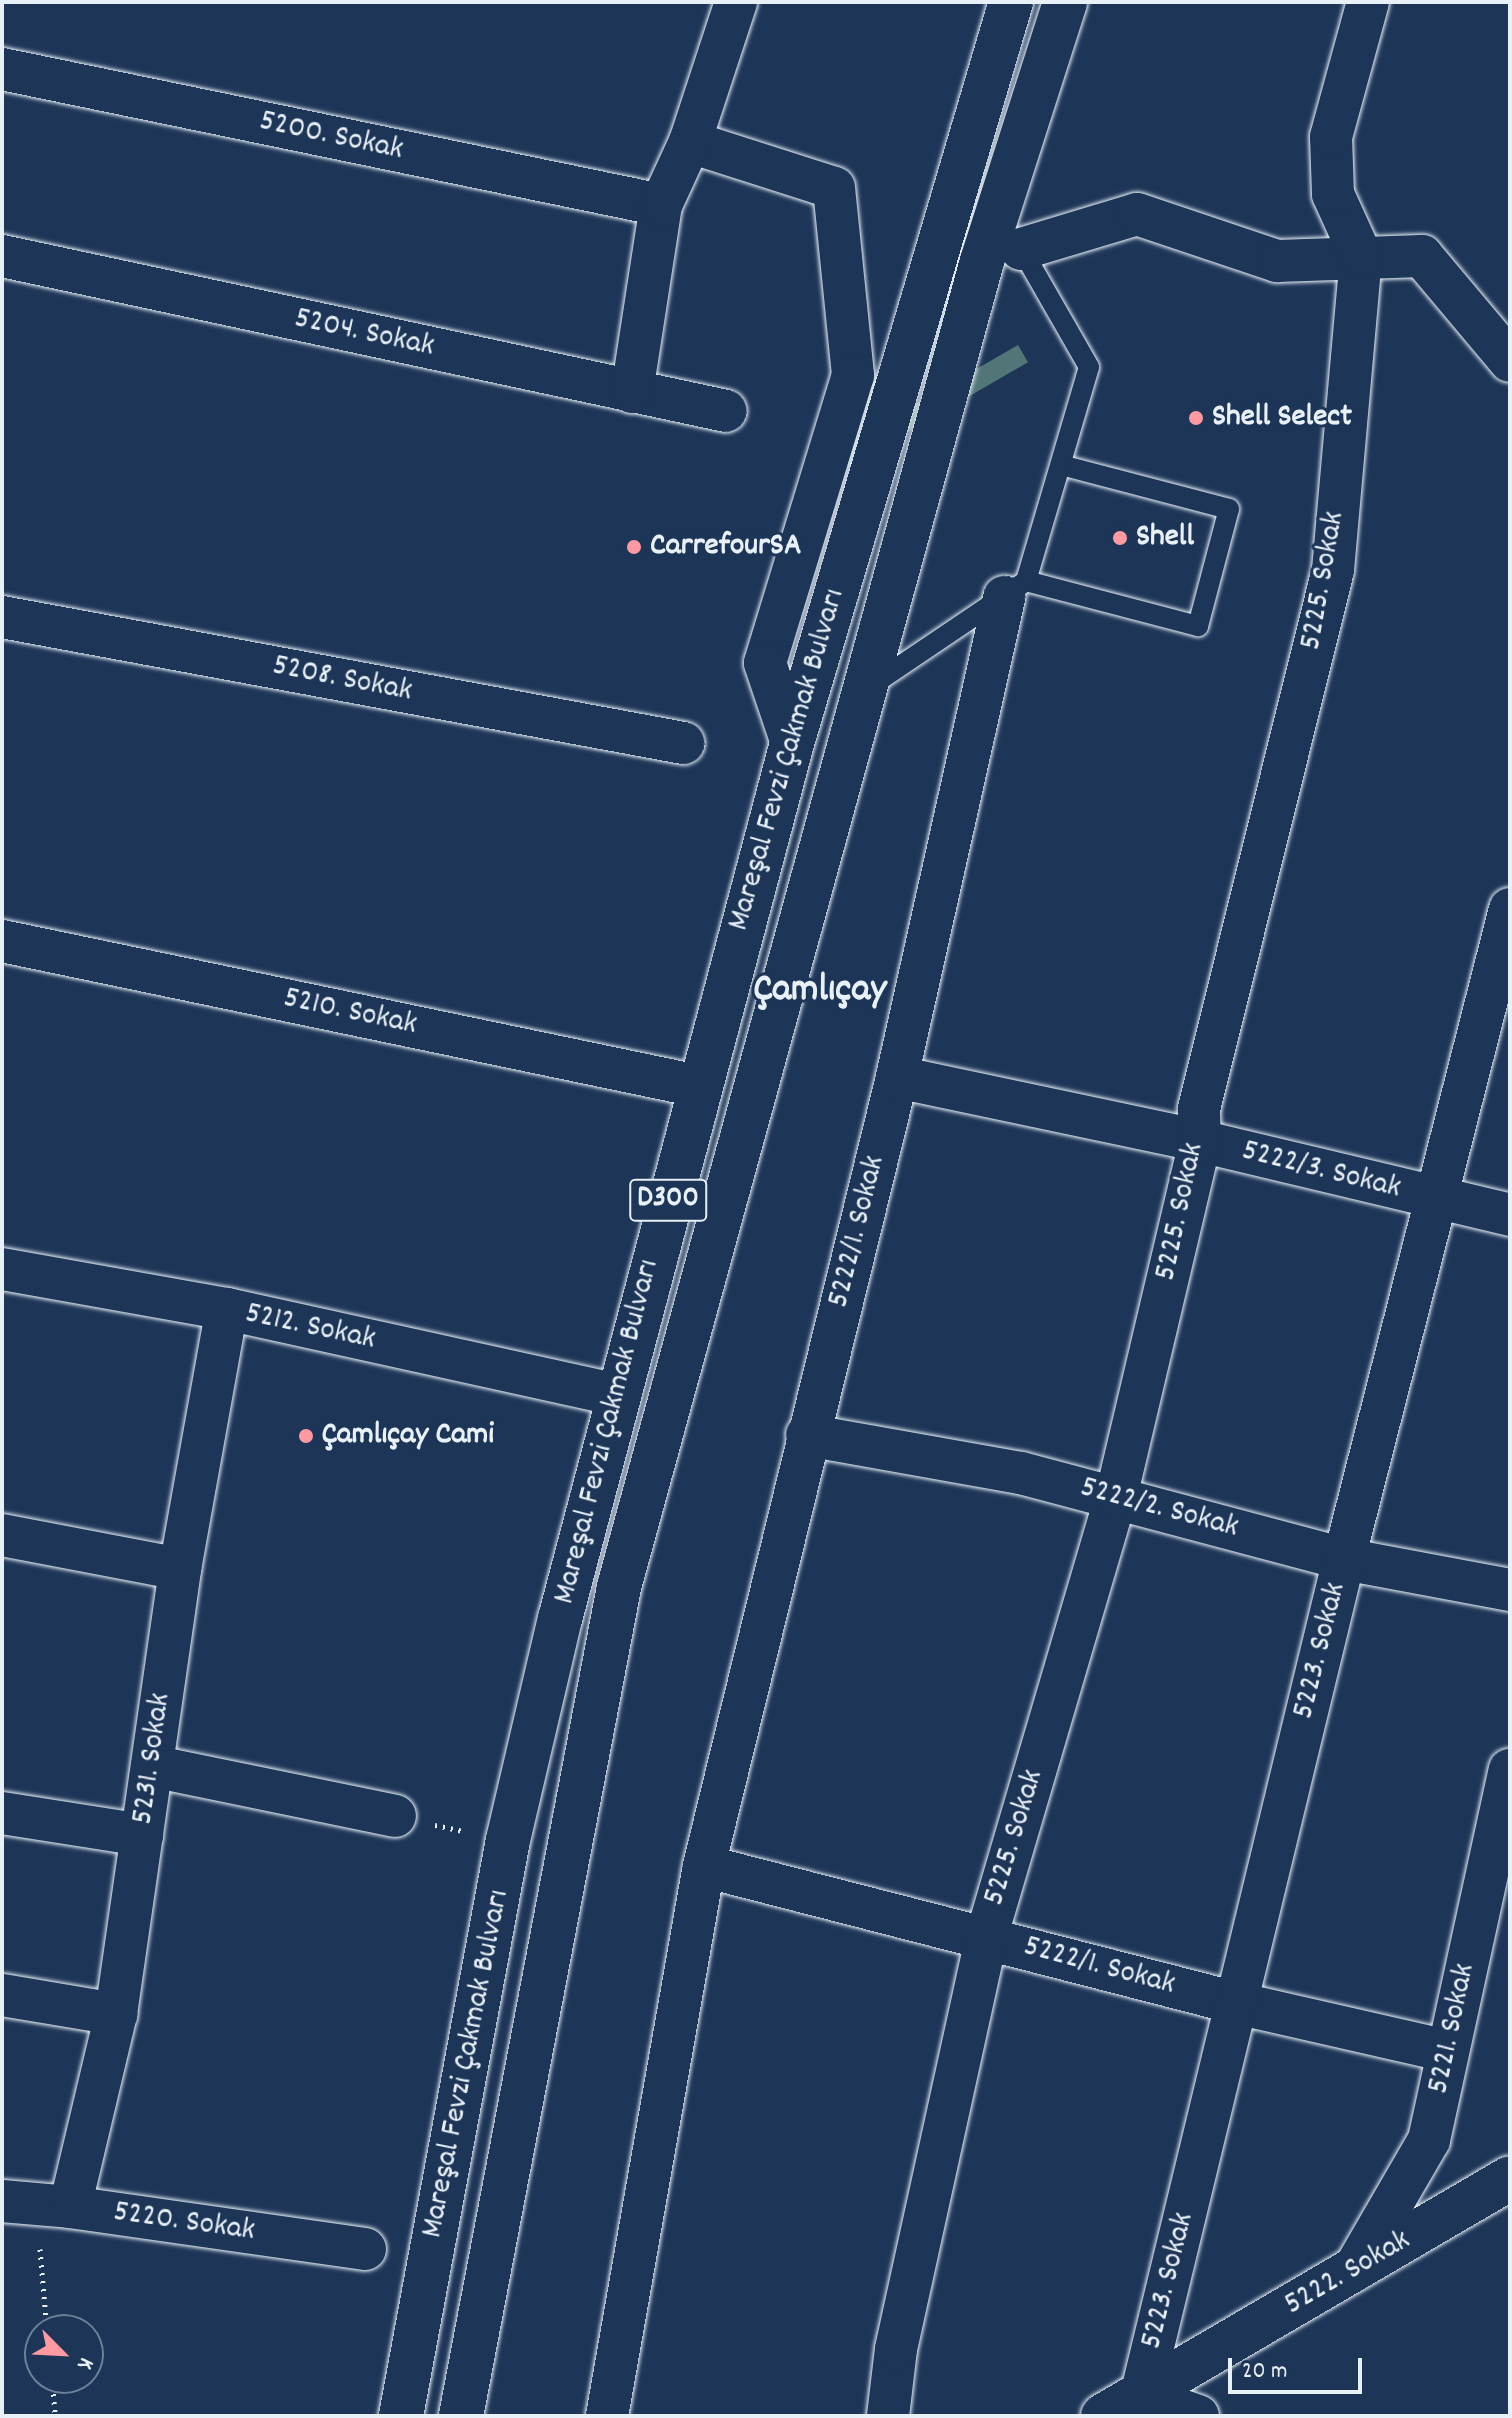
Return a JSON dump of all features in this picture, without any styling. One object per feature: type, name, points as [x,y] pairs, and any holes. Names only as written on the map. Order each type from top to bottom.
[{"type":"main road","name":"Mareşal Fevzi Çakmak Bulvarı","points":[[401,2416],[508,1840],[617,1395],[792,743],[1011,2]]},
{"type":"main road","name":"Mareşal Fevzi Çakmak Bulvarı","points":[[461,2416],[619,1587],[999,210],[1065,2]]},
{"type":"main road","name":"5222. Sokak","points":[[1103,2416],[1510,2178]]},
{"type":"street","points":[[632,392],[661,205],[690,142],[736,2]]},
{"type":"street","name":"5225. Sokak","points":[[888,2416],[896,2349],[986,1938],[1116,1497],[1200,1141],[1199,1109],[1333,570],[1361,256],[1333,194],[1331,137],[1368,2]]},
{"type":"street","name":"5200. Sokak","points":[[2,69],[661,205]]},
{"type":"street","points":[[690,142],[834,188],[853,375],[765,663],[792,743]]},
{"type":"street","points":[[1021,249],[1137,214],[1277,261],[1422,256],[1510,361]]},
{"type":"street","name":"5204. Sokak","points":[[2,256],[726,411]]},
{"type":"street","points":[[818,491],[875,455]]},
{"type":"street","name":"5222/1. Sokak","points":[[607,2416],[704,1866],[1015,589]]},
{"type":"street","name":"5208. Sokak","points":[[2,617],[683,743]]},
{"type":"street","name":"5223. Sokak","points":[[1141,2396],[1344,1559],[1510,909]]},
{"type":"street","name":"5210. Sokak","points":[[2,941],[698,1086]]},
{"type":"street","name":"5222/3. Sokak","points":[[897,1077],[1200,1141],[1510,1215]]},
{"type":"street","name":"5212. Sokak","points":[[2,1269],[227,1309],[617,1395]]},
{"type":"street","name":"5231. Sokak","points":[[36,2204],[116,2014],[180,1569],[227,1309]]},
{"type":"street","name":"5222/2. Sokak","points":[[807,1435],[1021,1473],[1344,1559],[1510,1590]]},
{"type":"street","points":[[2,1535],[180,1569]]},
{"type":"street","points":[[152,1766],[395,1816]]},
{"type":"street","name":"5221. Sokak","points":[[1353,2271],[1429,2140],[1510,1770]]},
{"type":"street","points":[[2,1813],[142,1835]]},
{"type":"street","name":"5222/1. Sokak","points":[[704,1866],[1236,2003],[1448,2051]]},
{"type":"street","points":[[2,1995],[116,2014]]},
{"type":"street","name":"5220. Sokak","points":[[36,2204],[365,2249]]},
{"type":"street","points":[[1141,2396],[1198,2416]]},
{"type":"lane","points":[[865,689],[1015,589],[1061,465],[1089,367],[999,210]]},
{"type":"lane","points":[[1015,589],[1198,626],[1229,509],[1061,465]]},
{"type":"path","points":[[395,1816],[508,1840]]},
{"type":"path","points":[[36,2204],[46,2314]]},
{"type":"path","points":[[53,2394],[55,2416]]},
{"type":"green space","points":[[1018,345],[1028,362],[840,471],[830,454]]},
{"type":"place","name":"Shell Select","points":[[1196,418]]},
{"type":"place","name":"Shell","points":[[1120,538]]},
{"type":"place","name":"CarrefourSA","points":[[634,547]]},
{"type":"place","name":"Çamlıçay Cami","points":[[306,1436]]},
{"type":"district","name":"Çamlıçay","points":[[820,992]]}]
